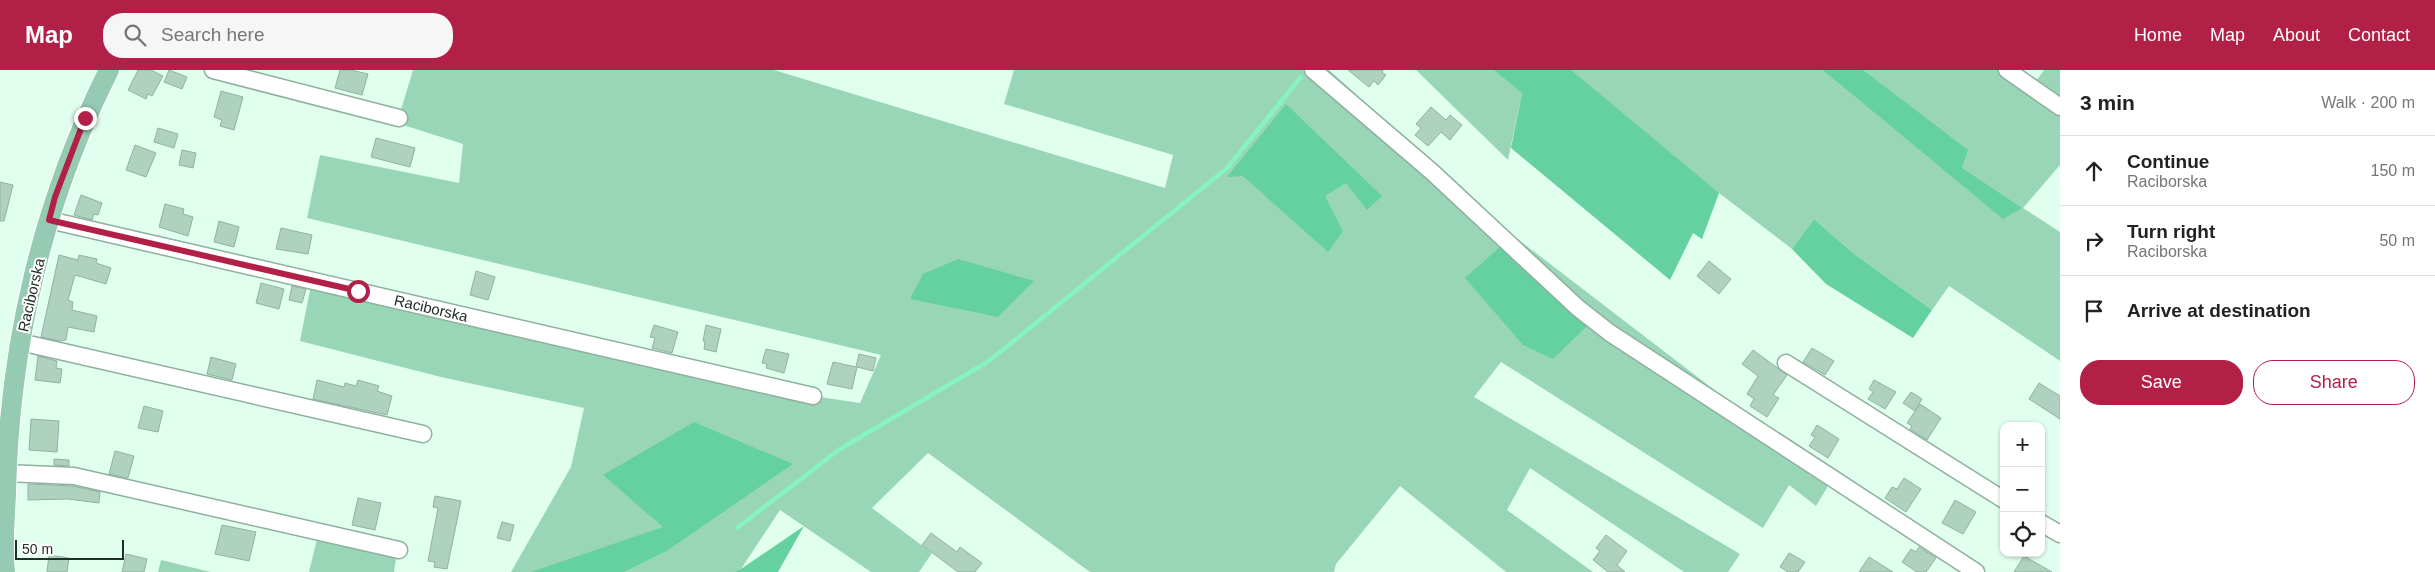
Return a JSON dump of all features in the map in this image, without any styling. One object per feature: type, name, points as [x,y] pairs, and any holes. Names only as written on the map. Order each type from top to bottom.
[{"type":"main road","name":"Raciborska","points":[[5,572],[6,473],[15,367],[20,342],[55,197],[85,118],[109,70]]},
{"type":"street","points":[[213,70],[399,118]]},
{"type":"street","points":[[1313,70],[1431,170],[1578,308],[1610,333],[1976,572]]},
{"type":"street","points":[[2007,70],[2060,107]]},
{"type":"street","name":"Raciborska","points":[[49,220],[813,396]]},
{"type":"street","name":"Raciborska","points":[[20,342],[423,434]]},
{"type":"street","points":[[1786,363],[2000,497]]},
{"type":"street","points":[[6,473],[74,476],[400,550]]},
{"type":"street","points":[[2045,525],[2060,534]]},
{"type":"green space","points":[[413,70],[774,70],[1165,188],[1173,155],[1004,104],[1014,70],[1329,70],[1515,237],[1721,395],[1837,471],[1816,506],[1789,485],[1763,528],[1501,362],[1474,397],[1740,554],[1728,572],[1684,572],[1530,468],[1507,510],[1593,572],[1506,572],[1400,486],[1336,564],[1334,572],[1090,572],[928,453],[872,508],[932,553],[919,572],[871,572],[780,510],[741,569],[747,572],[511,572],[571,467],[584,408],[441,377],[300,341],[312,280],[813,396],[860,403],[881,355],[307,218],[320,155],[459,183],[463,144],[397,123]]},
{"type":"green space","points":[[1416,70],[2014,70],[2034,84],[2044,70],[2060,70],[2060,165],[2023,208],[2060,232],[2060,361],[1949,286],[1932,310],[1853,253],[1814,219],[1792,249],[1719,193],[1708,212],[1702,239],[1522,93],[1508,160]]},
{"type":"green space","points":[[1494,70],[1571,70],[1719,193],[1702,239],[1693,233],[1670,280],[1511,148],[1522,93]]},
{"type":"green space","points":[[1823,70],[1863,70],[1968,150],[1962,168],[2022,208],[2003,219]]},
{"type":"green space","points":[[1286,104],[1382,196],[1367,210],[1346,183],[1325,196],[1343,231],[1328,252],[1243,176],[1227,177]]},
{"type":"green space","points":[[1814,219],[1853,253],[1932,310],[1913,338],[1826,284],[1792,249]]},
{"type":"green space","points":[[1500,247],[1588,325],[1553,359],[1523,345],[1465,278]]},
{"type":"green space","points":[[958,259],[1034,281],[998,317],[910,299],[923,274]]},
{"type":"green space","points":[[694,422],[793,464],[668,550],[624,572],[531,572],[663,527],[603,475]]},
{"type":"green space","points":[[804,526],[778,572],[735,572],[741,569]]},
{"type":"green space","points":[[318,535],[396,559],[394,572],[309,572]]},
{"type":"green space","points":[[161,560],[211,572],[158,572]]},
{"type":"building","points":[[138,70],[151,70],[163,76],[152,96],[148,94],[146,99],[128,90]]},
{"type":"building","points":[[169,70],[187,77],[182,89],[164,82]]},
{"type":"building","points":[[340,70],[351,70],[368,74],[362,95],[335,88]]},
{"type":"building","points":[[1348,70],[1383,70],[1382,72],[1386,75],[1378,85],[1374,81],[1369,87]]},
{"type":"building","points":[[221,91],[243,97],[234,130],[220,126],[222,120],[214,117]]},
{"type":"building","points":[[1431,107],[1446,120],[1450,115],[1462,125],[1450,140],[1441,132],[1428,146],[1415,135],[1421,128],[1416,124]]},
{"type":"building","points":[[158,128],[178,134],[174,148],[154,142]]},
{"type":"building","points":[[376,138],[415,148],[410,167],[371,157]]},
{"type":"building","points":[[135,145],[156,153],[146,177],[126,170]]},
{"type":"building","points":[[182,150],[196,153],[193,168],[179,165]]},
{"type":"building","points":[[0,182],[13,185],[4,221],[0,221]]},
{"type":"building","points":[[81,195],[102,203],[98,215],[94,214],[92,220],[74,215]]},
{"type":"building","points":[[165,204],[184,209],[183,214],[193,217],[188,236],[159,227]]},
{"type":"building","points":[[219,221],[239,227],[234,247],[214,242]]},
{"type":"building","points":[[281,228],[312,235],[308,254],[276,249]]},
{"type":"building","points":[[59,255],[78,260],[79,255],[97,259],[96,263],[111,268],[106,284],[75,275],[68,300],[73,302],[72,310],[97,316],[94,332],[68,327],[66,340],[60,341],[41,337]]},
{"type":"building","points":[[1709,261],[1731,279],[1719,294],[1697,276]]},
{"type":"building","points":[[476,271],[495,277],[488,300],[470,295]]},
{"type":"building","points":[[261,283],[284,289],[279,309],[256,303]]},
{"type":"building","points":[[292,286],[306,289],[302,303],[289,300]]},
{"type":"building","points":[[654,325],[678,332],[672,353],[652,348],[655,338],[650,337]]},
{"type":"building","points":[[706,325],[721,329],[716,352],[704,349],[705,341],[703,341]]},
{"type":"building","points":[[1812,348],[1834,361],[1825,375],[1803,362]]},
{"type":"building","points":[[766,349],[789,354],[784,373],[766,368],[767,364],[762,363]]},
{"type":"building","points":[[1753,350],[1787,375],[1773,395],[1779,398],[1767,417],[1750,406],[1754,399],[1747,394],[1758,376],[1742,364]]},
{"type":"building","points":[[859,354],[876,358],[873,371],[857,367],[852,389],[827,384],[833,362],[856,367]]},
{"type":"building","points":[[38,356],[57,361],[56,368],[62,369],[60,383],[35,380]]},
{"type":"building","points":[[211,357],[236,364],[232,380],[207,374]]},
{"type":"building","points":[[317,380],[344,387],[345,383],[356,386],[358,380],[379,386],[377,391],[392,396],[387,415],[313,399]]},
{"type":"building","points":[[1874,380],[1896,392],[1885,409],[1868,399],[1873,392],[1869,389]]},
{"type":"building","points":[[2039,383],[2060,396],[2060,419],[2029,399]]},
{"type":"building","points":[[1911,392],[1922,399],[1915,411],[1903,403]]},
{"type":"building","points":[[1920,404],[1941,418],[1927,440],[1910,429],[1912,426],[1907,423]]},
{"type":"building","points":[[144,406],[163,411],[158,432],[138,428]]},
{"type":"building","points":[[31,419],[59,421],[57,452],[29,450]]},
{"type":"building","points":[[1817,425],[1839,439],[1828,458],[1809,446],[1815,437],[1811,435]]},
{"type":"building","points":[[115,451],[134,456],[128,478],[109,474]]},
{"type":"building","points":[[54,459],[69,460],[69,466],[54,465]]},
{"type":"building","points":[[1904,478],[1921,489],[1906,512],[1885,498],[1892,487],[1897,489]]},
{"type":"building","points":[[28,484],[73,486],[100,492],[99,503],[68,499],[28,500]]},
{"type":"building","points":[[435,496],[461,501],[447,569],[434,567],[435,562],[428,561],[438,508],[433,507]]},
{"type":"building","points":[[358,498],[381,503],[375,530],[352,525]]},
{"type":"building","points":[[1955,500],[1976,512],[1963,534],[1942,523]]},
{"type":"building","points":[[502,522],[514,525],[510,541],[497,538]]},
{"type":"building","points":[[222,525],[256,532],[249,561],[215,554]]},
{"type":"building","points":[[931,533],[957,552],[960,547],[982,563],[975,572],[958,572],[922,545]]},
{"type":"building","points":[[1606,535],[1627,551],[1617,565],[1625,572],[1608,572],[1593,560],[1600,551],[1596,548]]},
{"type":"building","points":[[1919,547],[1936,558],[1926,572],[1917,572],[1902,562],[1911,549],[1916,552]]},
{"type":"building","points":[[1789,553],[1805,562],[1798,572],[1788,572],[1780,567]]},
{"type":"building","points":[[126,554],[147,559],[144,572],[122,572]]},
{"type":"building","points":[[49,555],[69,558],[67,572],[47,572]]},
{"type":"building","points":[[1869,557],[1893,572],[1859,572]]},
{"type":"building","points":[[2023,557],[2026,557],[2052,572],[2014,572]]},
{"type":"waterway","points":[[737,528],[840,449],[989,361],[1227,168],[1301,77]]},
{"type":"route","points":[[85,118],[55,197],[49,220],[358,291]]}]
